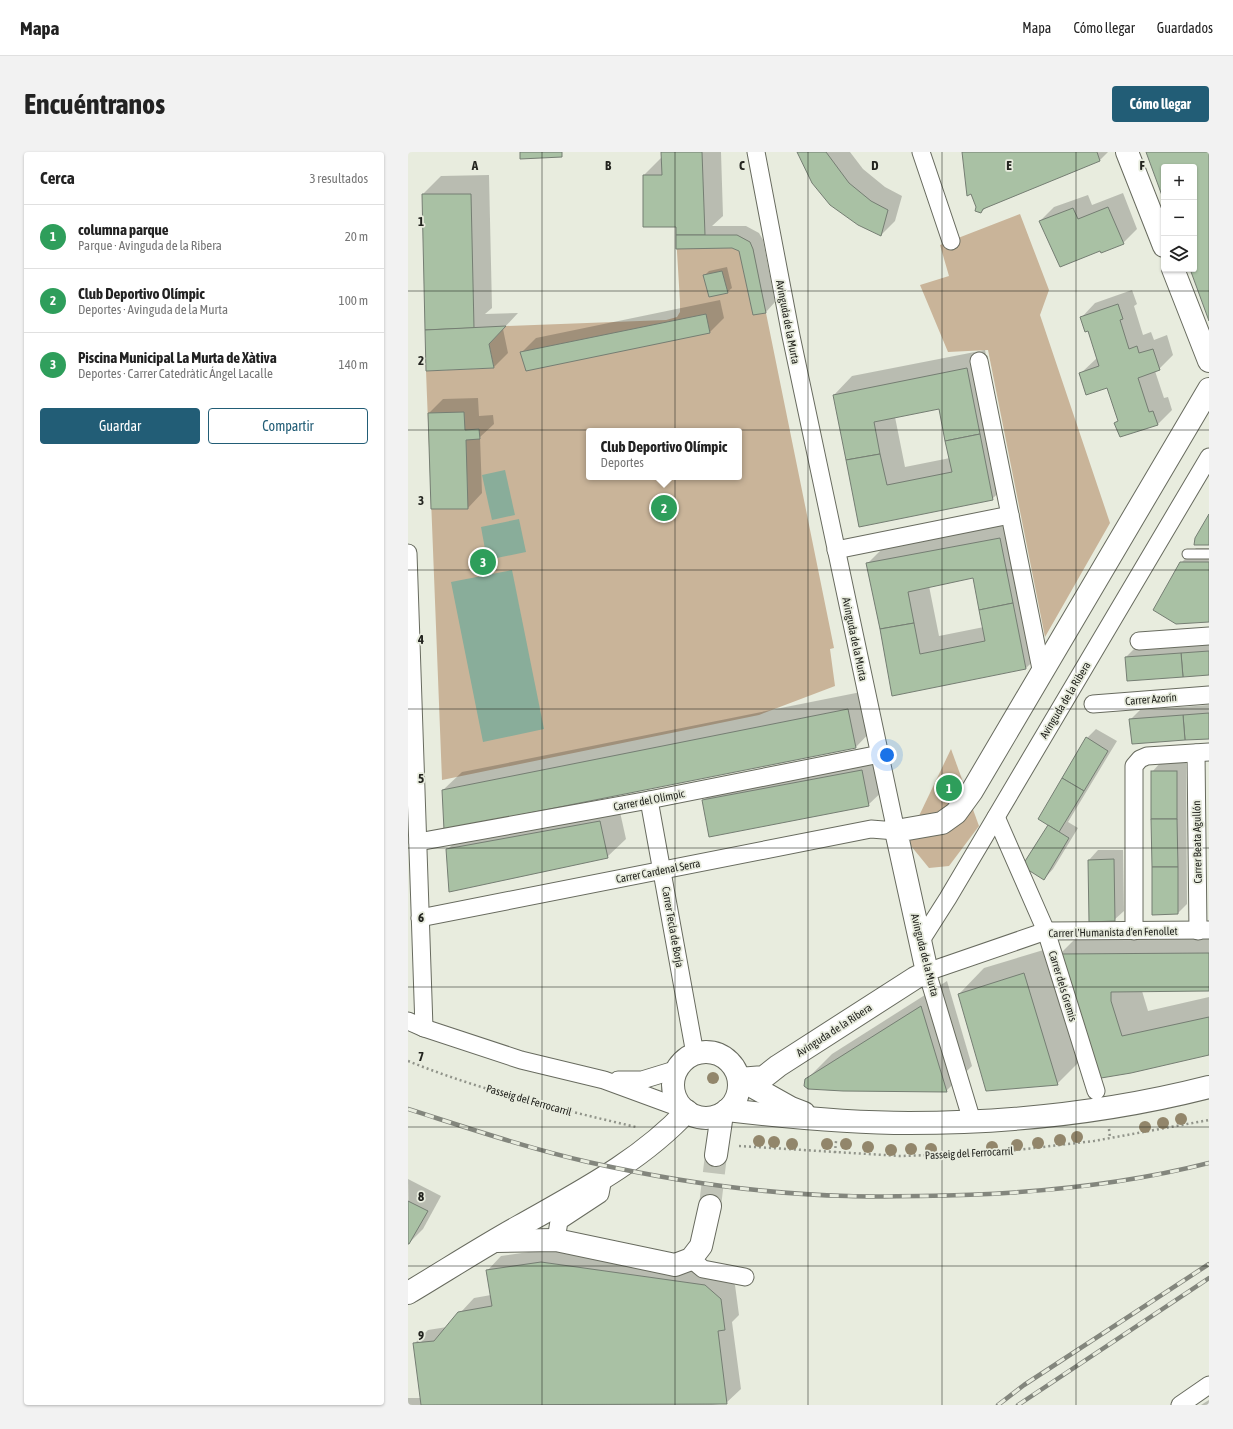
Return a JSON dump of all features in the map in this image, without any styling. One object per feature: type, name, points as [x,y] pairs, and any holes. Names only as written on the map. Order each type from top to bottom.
[{"type":"street","name":"Avinguda de la Murta","points":[[756,152],[791,336],[920,942],[927,972],[972,1121]]},
{"type":"street","points":[[921,152],[951,241]]},
{"type":"street","points":[[1127,152],[1161,238]]},
{"type":"street","points":[[1174,272],[1209,361]]},
{"type":"street","points":[[979,361],[1042,674]]},
{"type":"street","points":[[896,831],[942,823],[956,813],[972,791],[1209,389]]},
{"type":"street","name":"Avinguda de la Ribera","points":[[920,942],[996,817],[1209,457]]},
{"type":"street","points":[[836,550],[1010,515]]},
{"type":"street","points":[[408,553],[410,709],[418,842],[424,1028]]},
{"type":"street","points":[[1139,641],[1209,636]]},
{"type":"street","name":"Carrer Azorín","points":[[1093,704],[1209,695]]},
{"type":"street","points":[[1134,931],[1132,772],[1137,762],[1147,756],[1202,752]]},
{"type":"street","name":"Carrer Beata Agullón","points":[[1202,752],[1204,931]]},
{"type":"street","name":"Carrer del Olímpic","points":[[418,842],[649,800],[880,754]]},
{"type":"street","name":"Carrer Tecla de Borja","points":[[649,800],[663,870],[695,1054]]},
{"type":"street","name":"Carrer dels Gremis","points":[[996,817],[1046,931],[1096,1091]]},
{"type":"street","name":"Carrer Cardenal Serra","points":[[420,918],[871,829],[896,831]]},
{"type":"street","name":"Carrer l'Humanista d'en Fenollet","points":[[927,972],[1046,931],[1204,931]]},
{"type":"street","name":"Avinguda de la Ribera","points":[[739,1079],[764,1077],[778,1066],[915,978],[927,972]]},
{"type":"street","points":[[408,1021],[424,1028],[521,1060],[604,1080],[704,1118],[714,1117],[725,1112],[737,1097],[739,1079],[736,1070],[723,1056],[704,1052],[695,1054],[685,1060],[678,1069],[674,1079],[674,1090],[677,1100],[685,1110]]},
{"type":"street","points":[[604,1080],[642,1080],[678,1069]]},
{"type":"street","points":[[739,1079],[790,1108],[822,1120]]},
{"type":"street","points":[[725,1112],[822,1120],[907,1124],[972,1121],[1030,1118],[1102,1109],[1209,1087]]},
{"type":"street","points":[[408,1293],[493,1241],[603,1178],[669,1130],[685,1110]]},
{"type":"street","points":[[725,1112],[725,1151]]},
{"type":"street","points":[[556,1240],[559,1221],[600,1194],[603,1178]]},
{"type":"street","points":[[493,1241],[556,1240],[675,1265],[691,1259],[701,1246],[710,1206]]},
{"type":"street","points":[[691,1259],[703,1269],[745,1277]]},
{"type":"street","points":[[1180,1405],[1209,1385]]},
{"type":"lane","points":[[1187,554],[1209,554]]},
{"type":"path","name":"Passeig del Ferrocarril","points":[[408,1060],[436,1072],[527,1101],[637,1128]]},
{"type":"path","name":"Passeig del Ferrocarril","points":[[725,1151],[900,1156],[991,1153],[1094,1141],[1209,1120]]},
{"type":"path","points":[[835,1153],[836,1136]]},
{"type":"shaded area","points":[[1020,214],[1049,290],[1040,315],[1110,523],[1045,637],[988,350],[948,352],[920,285],[949,276],[940,245]]},
{"type":"shaded area","points":[[676,235],[737,235],[750,242],[753,249],[834,648],[830,649],[835,686],[759,715],[442,780],[426,371],[494,368],[489,344],[506,326],[666,320],[677,317],[680,312]]},
{"type":"shaded area","points":[[505,470],[515,515],[492,520],[482,475]]},
{"type":"shaded area","points":[[519,519],[526,552],[487,560],[481,527]]},
{"type":"shaded area","points":[[512,570],[544,729],[483,742],[451,582]]},
{"type":"shaded area","points":[[951,749],[979,826],[949,866],[929,868],[907,841]]},
{"type":"building","points":[[520,152],[562,152],[562,157],[520,159]]},
{"type":"building","points":[[661,152],[702,152],[705,235],[676,235],[676,227],[643,227],[643,175],[662,175]]},
{"type":"building","points":[[797,152],[826,152],[849,183],[871,201],[888,210],[881,236],[858,225],[830,205],[812,183]]},
{"type":"building","points":[[962,152],[1097,152],[1100,161],[983,209],[981,213],[975,211],[976,207],[971,194],[967,196]]},
{"type":"building","points":[[1146,152],[1209,152],[1209,321],[1191,272],[1197,272],[1197,164],[1161,164],[1161,193]]},
{"type":"building","points":[[422,194],[471,194],[474,328],[425,330]]},
{"type":"building","points":[[1108,207],[1124,244],[1101,253],[1100,251],[1060,267],[1039,221],[1073,208],[1078,219]]},
{"type":"building","points":[[676,235],[737,235],[750,242],[753,249],[766,313],[753,315],[739,251],[732,248],[676,249]]},
{"type":"building","points":[[722,271],[728,293],[709,297],[703,275]]},
{"type":"building","points":[[1118,304],[1123,319],[1120,320],[1129,349],[1137,346],[1139,353],[1153,349],[1160,370],[1138,378],[1149,412],[1153,411],[1158,425],[1120,437],[1114,423],[1118,421],[1107,388],[1086,395],[1079,373],[1099,366],[1088,331],[1085,332],[1080,317]]},
{"type":"building","points":[[706,314],[710,333],[526,371],[520,352]]},
{"type":"building","points":[[506,326],[489,344],[494,368],[426,371],[425,330]]},
{"type":"building","points":[[967,368],[980,434],[945,441],[939,409],[874,422],[880,454],[846,460],[833,395]]},
{"type":"building","points":[[464,412],[465,430],[479,429],[480,439],[466,440],[468,509],[431,509],[428,413]]},
{"type":"building","points":[[980,434],[993,500],[859,527],[846,460],[880,454],[887,485],[952,472],[945,441]]},
{"type":"building","points":[[1209,514],[1209,545],[1194,545],[1195,538]]},
{"type":"building","points":[[1000,538],[1013,603],[979,610],[973,578],[908,592],[914,623],[880,629],[866,563]]},
{"type":"building","points":[[1180,562],[1209,562],[1209,622],[1176,624],[1153,610]]},
{"type":"building","points":[[1013,603],[1026,669],[892,696],[880,629],[914,623],[920,654],[985,641],[979,610]]},
{"type":"building","points":[[1209,651],[1209,675],[1183,677],[1181,653]]},
{"type":"building","points":[[1181,653],[1183,677],[1127,681],[1125,657]]},
{"type":"building","points":[[848,709],[856,748],[444,830],[442,790]]},
{"type":"building","points":[[1209,713],[1209,739],[1185,740],[1183,715]]},
{"type":"building","points":[[1183,715],[1185,740],[1132,744],[1129,719]]},
{"type":"building","points":[[1086,737],[1108,751],[1084,791],[1062,778]]},
{"type":"building","points":[[862,770],[869,806],[709,837],[702,800]]},
{"type":"building","points":[[1151,771],[1177,771],[1177,819],[1151,819]]},
{"type":"building","points":[[1062,778],[1084,791],[1059,832],[1038,819]]},
{"type":"building","points":[[1151,819],[1177,819],[1178,867],[1152,867]]},
{"type":"building","points":[[600,821],[608,858],[449,892],[446,849]]},
{"type":"building","points":[[1048,825],[1069,838],[1044,880],[1022,866]]},
{"type":"building","points":[[1114,859],[1115,921],[1089,922],[1088,860]]},
{"type":"building","points":[[1152,867],[1178,867],[1178,914],[1152,915]]},
{"type":"building","points":[[1209,953],[1209,991],[1111,992],[1111,1001],[1122,1036],[1209,1017],[1209,1055],[1131,1073],[1095,1079],[1058,954]]},
{"type":"building","points":[[1024,973],[1058,1085],[986,1091],[958,994]]},
{"type":"building","points":[[921,1006],[947,1092],[843,1091],[808,1089],[804,1086],[805,1079]]},
{"type":"building","points":[[408,1201],[428,1211],[409,1244],[408,1244]]},
{"type":"building","points":[[541,1262],[705,1285],[721,1299],[725,1330],[718,1331],[727,1404],[421,1405],[413,1343],[434,1341],[458,1312],[492,1306],[486,1270]]},
{"type":"tunnel","points":[[710,1206],[716,1155]]},
{"type":"railway","points":[[408,1109],[498,1137],[588,1162],[685,1181],[783,1193],[866,1196],[994,1194],[1102,1184],[1209,1163]]},
{"type":"railway","points":[[998,1405],[1024,1385],[1209,1264]]},
{"type":"railway","points":[[1018,1405],[1209,1278]]},
{"type":"place","name":"Club Deportivo Olímpic","points":[[664,508]]},
{"type":"place","name":"Piscina Municipal La Murta de Xàtiva","points":[[483,562]]},
{"type":"place","name":"columna parque","points":[[949,788]]}]
